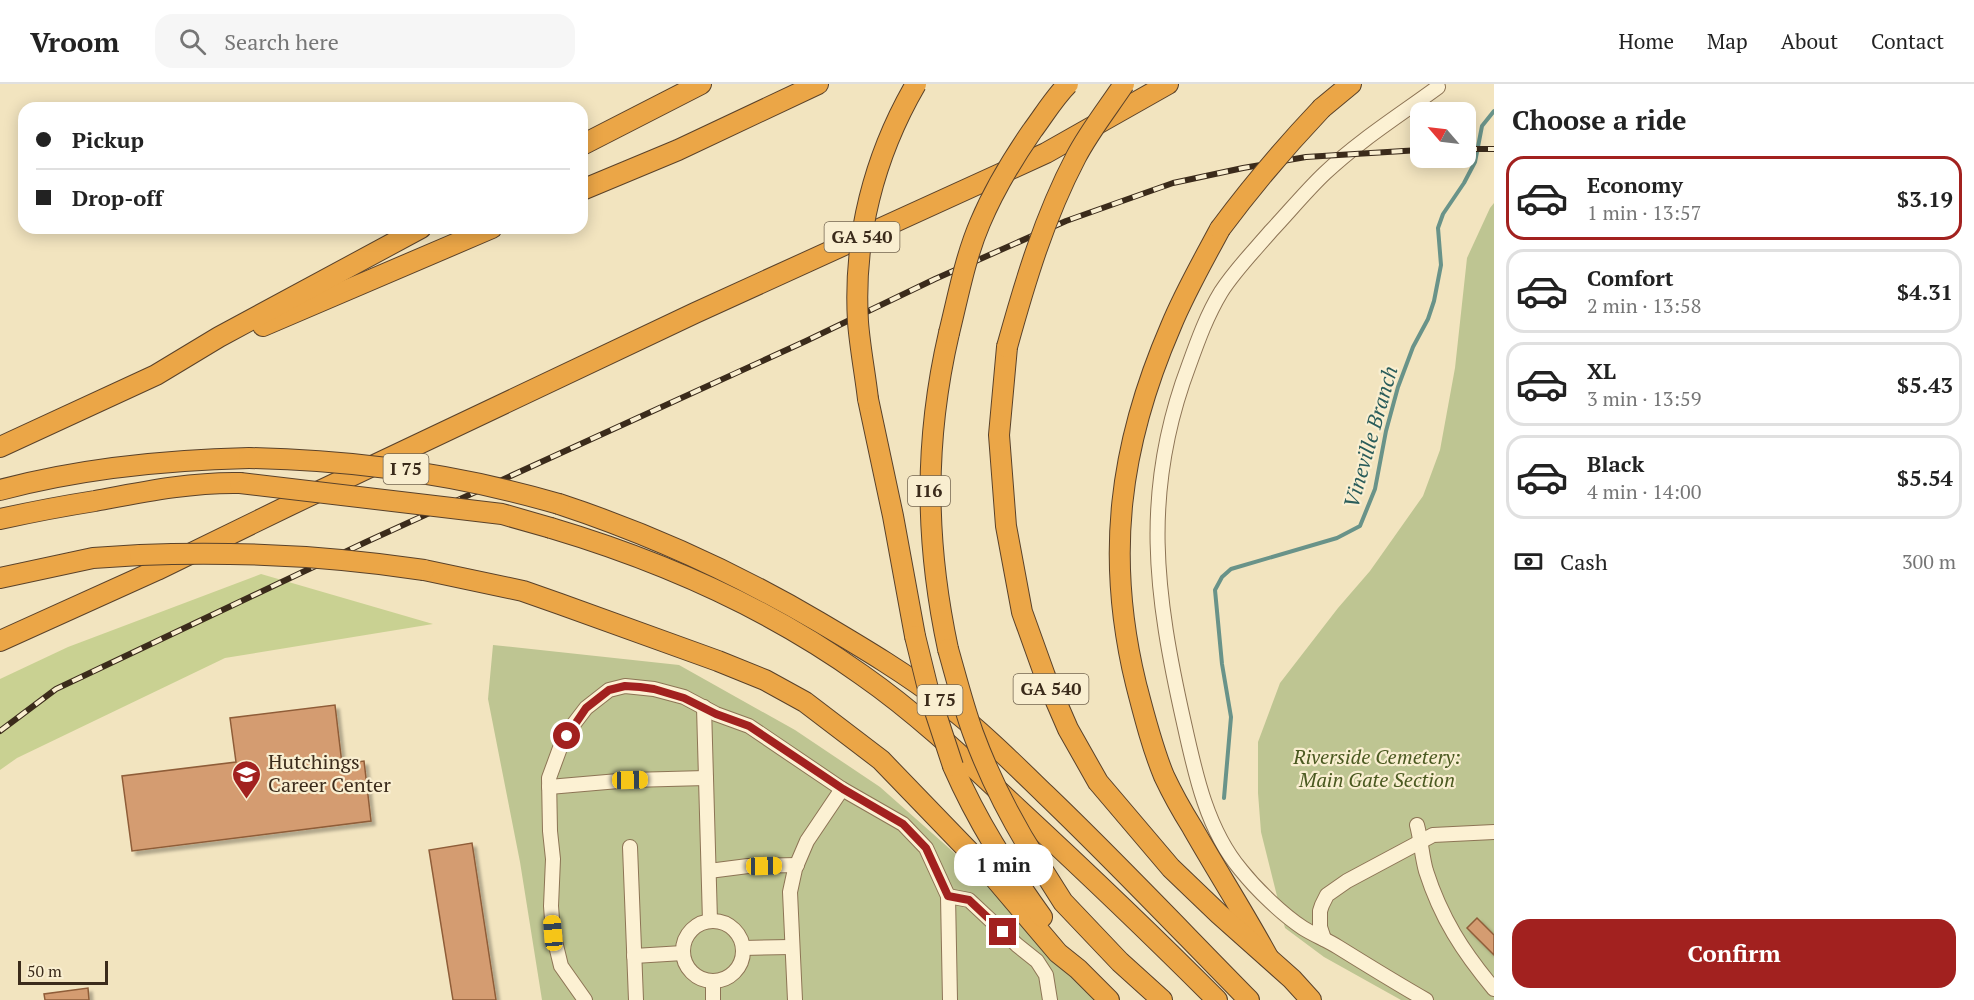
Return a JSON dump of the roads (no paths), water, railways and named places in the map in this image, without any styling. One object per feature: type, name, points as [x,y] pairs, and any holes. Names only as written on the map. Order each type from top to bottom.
[{"type":"highway","points":[[588,142],[701,84]]},
{"type":"highway","points":[[588,188],[678,150],[818,84]]},
{"type":"highway","name":"GA 540","points":[[916,84],[895,123],[877,169],[865,218],[858,269],[858,321],[868,399],[915,636],[929,693],[953,766],[969,803],[992,843],[1078,969],[1109,1000]]},
{"type":"highway","name":"I16","points":[[1068,84],[1057,95],[1000,181],[980,223],[970,251],[949,333],[935,404],[929,488],[935,574],[948,649],[964,706],[982,756],[1006,808],[1063,902],[1120,962],[1162,1000]]},
{"type":"highway","name":"GA 540","points":[[1124,84],[1077,156],[1053,205],[1035,252],[1007,347],[999,435],[1006,526],[1022,612],[1045,676],[1068,729],[1098,782],[1171,867],[1219,914],[1292,979],[1311,1000]]},
{"type":"highway","points":[[0,641],[157,570],[695,313],[1046,153],[1168,84]]},
{"type":"highway","points":[[1268,957],[1164,776],[1143,713],[1130,656],[1122,597],[1119,548],[1121,503],[1126,466],[1143,404],[1171,326],[1220,229],[1286,145],[1322,108],[1351,84]]},
{"type":"highway","points":[[156,375],[219,337],[410,234]]},
{"type":"highway","points":[[0,447],[321,300],[478,234]]},
{"type":"highway","name":"I 75","points":[[0,490],[30,482],[117,467],[205,459],[337,461],[425,472],[493,486],[559,504],[637,531],[731,573],[854,642],[918,683],[975,728],[1050,799],[1249,1000]]},
{"type":"highway","name":"I 75","points":[[0,519],[57,506],[144,491],[215,482],[240,483],[502,514],[634,555],[713,588],[789,628],[861,674],[896,700],[962,757],[1139,923],[1217,1000]]},
{"type":"highway","points":[[0,578],[93,558],[140,555],[264,554],[346,560],[424,570],[523,591],[718,661],[765,680],[805,702],[881,760],[991,874],[1058,953],[1078,969]]},
{"type":"street","points":[[1426,1000],[1303,928],[1240,870],[1221,840],[1203,797],[1173,672],[1160,594],[1156,533],[1161,466],[1184,377],[1208,316],[1232,276],[1326,172],[1363,141],[1438,87]]},
{"type":"street","points":[[585,1000],[561,966],[553,933],[551,906],[553,859],[549,778],[560,748],[586,708],[609,690],[625,686],[654,689],[684,698],[716,714],[749,726],[843,789],[903,824],[926,848],[948,896],[950,1000]]},
{"type":"street","points":[[704,707],[710,921]]},
{"type":"street","points":[[549,787],[630,780],[706,778]]},
{"type":"street","points":[[795,1000],[790,892],[797,865],[807,841],[843,789]]},
{"type":"street","points":[[1417,825],[1426,870],[1448,924],[1462,950],[1494,989]]},
{"type":"street","points":[[1324,939],[1320,927],[1320,911],[1327,895],[1348,880],[1433,835],[1494,832]]},
{"type":"street","points":[[630,847],[636,1000]]},
{"type":"street","points":[[709,870],[797,865]]},
{"type":"street","points":[[948,896],[969,900],[1037,962],[1046,975],[1050,1000]]},
{"type":"street","points":[[710,921],[728,925],[736,931],[743,948],[738,967],[731,975],[713,981],[696,976],[690,970],[683,953],[687,936],[693,928],[710,921]]},
{"type":"street","points":[[743,948],[791,947]]},
{"type":"street","points":[[634,957],[683,953]]},
{"type":"street","points":[[713,981],[713,1000]]},
{"type":"waterway","name":"Vineville Branch","points":[[1224,798],[1231,717],[1222,664],[1215,590],[1222,577],[1231,569],[1337,538],[1360,526],[1375,489],[1386,431],[1398,387],[1434,301],[1441,265],[1438,228],[1443,214],[1475,162],[1482,126],[1494,111]]},
{"type":"railway","points":[[1476,149],[1494,149]]},
{"type":"railway","points":[[0,731],[56,689],[366,542],[806,341],[935,279],[1066,221],[1173,183],[1243,168],[1306,157],[1410,151]]},
{"type":"place","name":"Hutchings Career Center","points":[[247,800]]},
{"type":"park label","name":"Riverside Cemetery: Main Gate Section","points":[[1377,768]]}]
